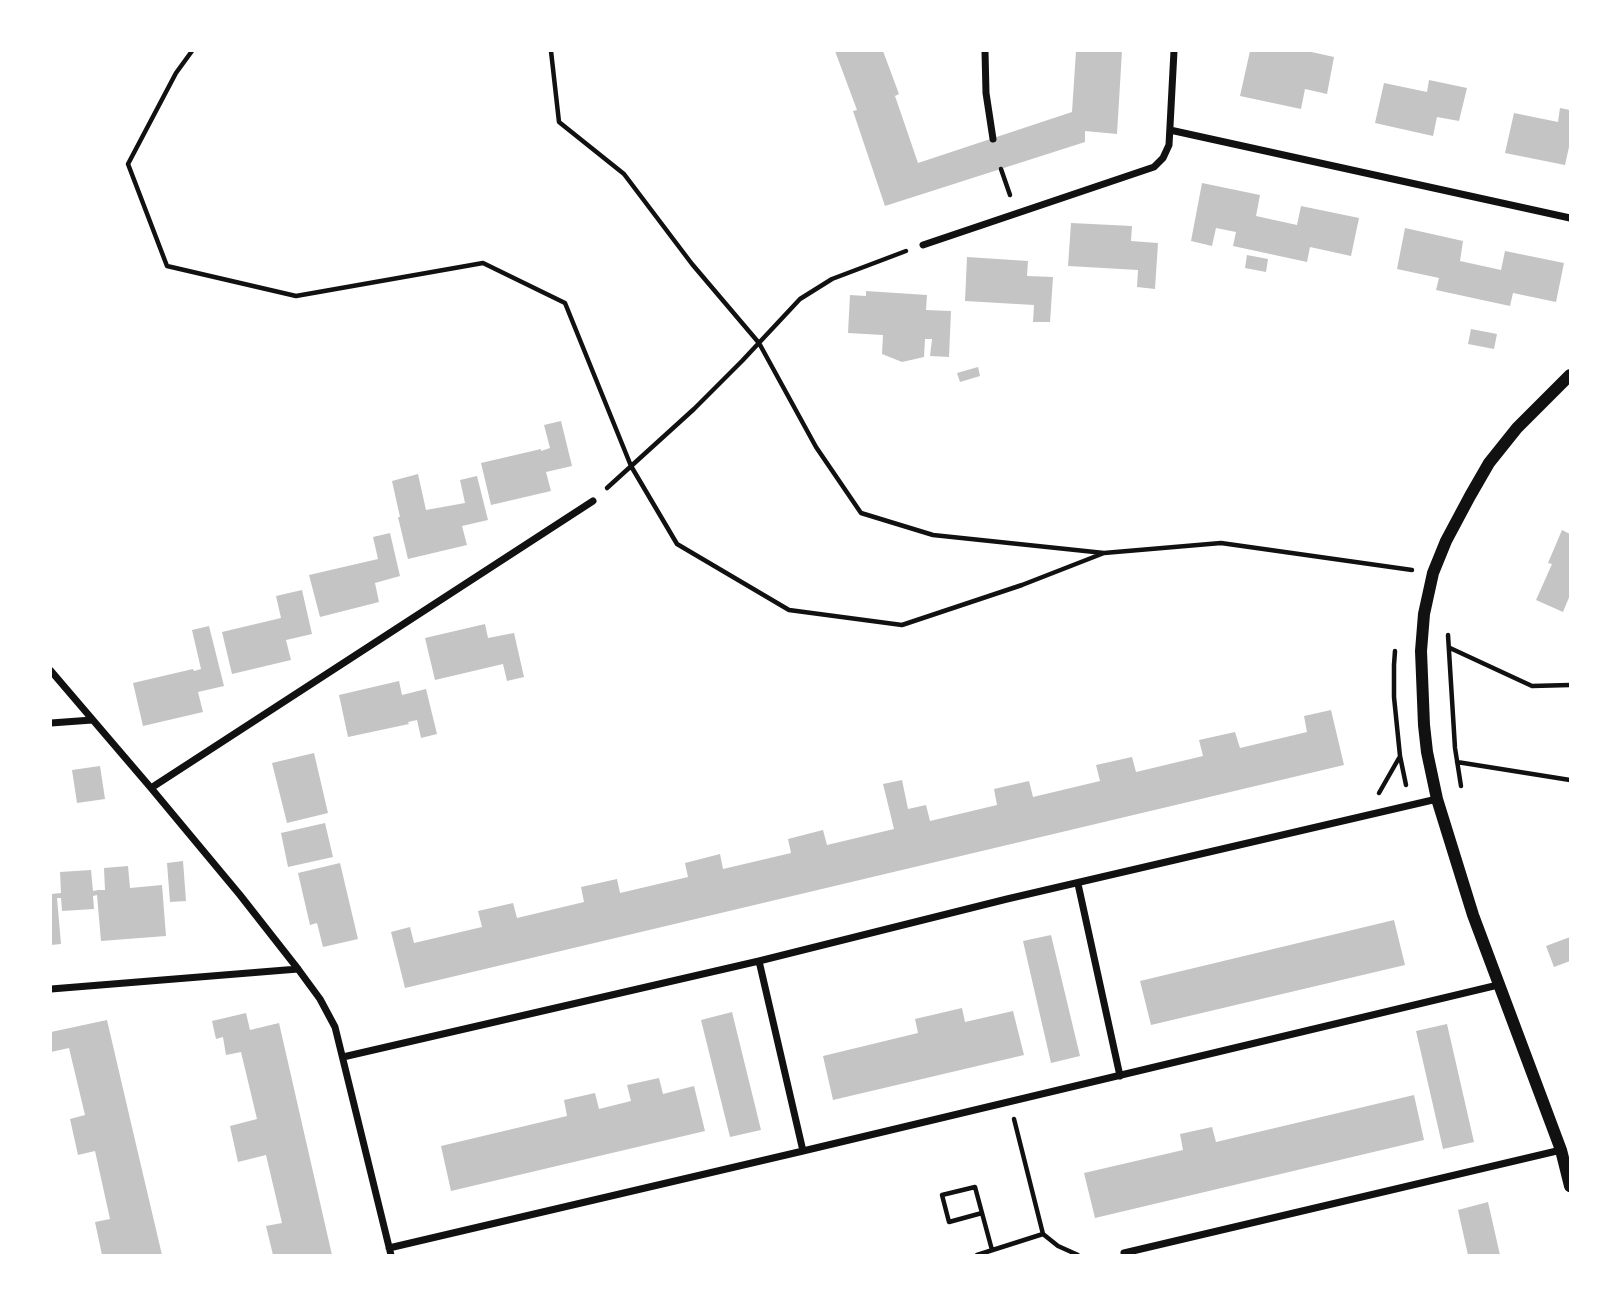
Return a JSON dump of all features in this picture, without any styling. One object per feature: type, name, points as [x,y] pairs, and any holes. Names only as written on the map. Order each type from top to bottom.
[{"type":"street","points":[[985,51],[986,93],[993,139]]},
{"type":"street","points":[[923,245],[1154,167],[1163,158],[1169,145],[1174,51]]},
{"type":"street","points":[[1170,130],[1570,218]]},
{"type":"street","points":[[1570,375],[1517,428],[1489,463],[1446,541],[1433,573],[1424,614],[1421,651],[1427,752],[1437,799],[1473,915],[1561,1150],[1570,1186]]},
{"type":"street","points":[[151,788],[593,501]]},
{"type":"street","points":[[51,671],[151,788],[320,999],[335,1027],[390,1251],[1498,985]]},
{"type":"street","points":[[51,723],[92,720]]},
{"type":"street","points":[[343,1057],[1437,799]]},
{"type":"street","points":[[1078,884],[1120,1076]]},
{"type":"street","points":[[759,961],[803,1151]]},
{"type":"street","points":[[51,989],[298,969]]},
{"type":"street","points":[[1124,1253],[1561,1150]]},
{"type":"path","points":[[192,51],[177,73],[128,164],[167,266],[296,296],[482,264],[565,303],[631,466],[677,544],[789,610],[902,625],[1022,585],[1104,553]]},
{"type":"path","points":[[551,51],[559,122],[624,173],[692,264],[759,343],[816,447],[861,513],[933,536],[1104,553],[1221,543],[1433,573]]},
{"type":"path","points":[[593,501],[694,409],[800,299],[832,279],[923,245]]},
{"type":"path","points":[[1447,624],[1455,748],[1463,797]]},
{"type":"path","points":[[1449,648],[1532,686],[1570,685]]},
{"type":"path","points":[[1365,816],[1400,756],[1427,752]]},
{"type":"path","points":[[1457,762],[1570,780]]},
{"type":"path","points":[[1010,1102],[1043,1234],[1058,1246],[1078,1255]]},
{"type":"path","points":[[982,1213],[949,1222],[942,1195],[975,1187],[992,1250]]},
{"type":"path","points":[[977,1255],[1043,1234]]},
{"type":"building","points":[[835,51],[883,51],[899,94],[895,96],[918,163],[1072,112],[1076,51],[1122,51],[1117,134],[1085,131],[1085,142],[885,206],[853,111],[857,110]]},
{"type":"building","points":[[1250,51],[1307,51],[1334,57],[1327,94],[1305,89],[1301,109],[1240,96]]},
{"type":"building","points":[[1429,80],[1467,88],[1459,121],[1437,117],[1433,136],[1375,123],[1384,83],[1427,92]]},
{"type":"building","points":[[1560,108],[1570,110],[1570,147],[1565,165],[1505,153],[1514,113],[1558,122]]},
{"type":"building","points":[[1202,183],[1260,195],[1256,216],[1297,225],[1301,206],[1359,218],[1351,256],[1310,247],[1307,262],[1233,246],[1236,232],[1216,228],[1212,246],[1191,241]]},
{"type":"building","points":[[1071,223],[1132,226],[1131,241],[1158,243],[1155,289],[1137,287],[1138,270],[1068,266]]},
{"type":"building","points":[[1405,228],[1463,241],[1460,261],[1501,270],[1505,251],[1564,263],[1556,302],[1513,293],[1510,306],[1436,290],[1439,278],[1397,269]]},
{"type":"building","points":[[1247,255],[1268,259],[1266,272],[1245,268]]},
{"type":"building","points":[[967,257],[1028,261],[1027,276],[1053,277],[1050,322],[1033,322],[1034,305],[965,301]]},
{"type":"building","points":[[866,291],[927,295],[926,310],[951,311],[949,357],[930,356],[932,339],[925,339],[924,357],[902,362],[882,354],[883,335],[848,333],[850,295],[866,296]]},
{"type":"building","points":[[1471,329],[1497,334],[1494,349],[1468,344]]},
{"type":"building","points":[[978,367],[980,376],[960,382],[957,373]]},
{"type":"building","points":[[561,421],[572,466],[546,472],[551,491],[491,505],[481,463],[550,448],[544,425]]},
{"type":"building","points":[[418,474],[426,510],[465,503],[460,480],[477,476],[488,520],[462,526],[467,545],[408,559],[392,481]]},
{"type":"building","points":[[1562,530],[1570,534],[1570,595],[1563,612],[1536,600],[1552,564],[1548,563]]},
{"type":"building","points":[[390,533],[400,576],[375,583],[379,602],[320,617],[309,575],[378,559],[373,537]]},
{"type":"building","points":[[302,590],[312,634],[286,640],[291,660],[232,674],[222,632],[281,618],[276,596]]},
{"type":"building","points":[[485,624],[488,638],[514,633],[524,677],[507,681],[503,664],[435,680],[425,638]]},
{"type":"building","points":[[209,626],[224,686],[198,692],[203,712],[143,726],[133,683],[201,669],[192,630]]},
{"type":"building","points":[[399,681],[402,695],[426,689],[437,734],[421,738],[417,720],[348,737],[339,695]]},
{"type":"building","points":[[1331,710],[1344,765],[405,988],[391,932],[410,927],[414,943],[482,927],[478,911],[513,903],[517,918],[584,902],[581,887],[617,879],[620,893],[688,877],[685,863],[720,854],[723,869],[791,853],[788,839],[823,830],[827,845],[894,829],[883,784],[902,780],[908,809],[926,805],[930,821],[997,805],[994,789],[1029,781],[1033,797],[1100,781],[1096,765],[1132,757],[1136,772],[1203,756],[1199,740],[1235,732],[1240,748],[1307,732],[1304,716]]},
{"type":"building","points":[[314,753],[328,813],[287,823],[272,763]]},
{"type":"building","points":[[100,766],[105,799],[77,803],[72,770]]},
{"type":"building","points":[[325,823],[333,857],[288,867],[281,833]]},
{"type":"building","points":[[183,861],[186,901],[170,902],[167,863]]},
{"type":"building","points":[[340,863],[358,939],[323,947],[317,923],[310,925],[298,873]]},
{"type":"building","points":[[128,866],[130,888],[162,885],[166,936],[101,941],[97,895],[93,896],[94,909],[62,911],[61,898],[57,898],[61,944],[51,945],[51,894],[61,893],[60,872],[91,870],[93,891],[105,890],[104,868]]},
{"type":"building","points":[[1394,920],[1405,965],[1151,1025],[1140,981]]},
{"type":"building","points":[[1051,935],[1080,1056],[1051,1063],[1023,941]]},
{"type":"building","points":[[1570,937],[1570,961],[1554,967],[1546,946]]},
{"type":"building","points":[[962,1008],[965,1022],[1013,1011],[1024,1055],[833,1100],[823,1056],[918,1033],[915,1019]]},
{"type":"building","points":[[732,1012],[761,1130],[730,1137],[701,1020]]},
{"type":"building","points":[[246,1013],[250,1030],[279,1023],[332,1255],[273,1255],[266,1226],[282,1223],[266,1155],[238,1162],[230,1126],[257,1119],[241,1052],[226,1055],[223,1037],[216,1039],[212,1021]]},
{"type":"building","points":[[107,1020],[162,1255],[102,1255],[95,1222],[110,1219],[95,1151],[78,1155],[70,1119],[85,1115],[69,1048],[51,1052],[51,1032]]},
{"type":"building","points":[[1447,1024],[1474,1142],[1443,1149],[1416,1031]]},
{"type":"building","points":[[659,1078],[663,1094],[694,1086],[705,1131],[451,1191],[441,1146],[567,1116],[564,1100],[595,1093],[599,1109],[631,1101],[627,1085]]},
{"type":"building","points":[[1414,1095],[1424,1140],[1095,1218],[1084,1173],[1183,1150],[1180,1134],[1212,1127],[1216,1142]]},
{"type":"building","points":[[1488,1202],[1500,1255],[1468,1255],[1458,1210]]}]
